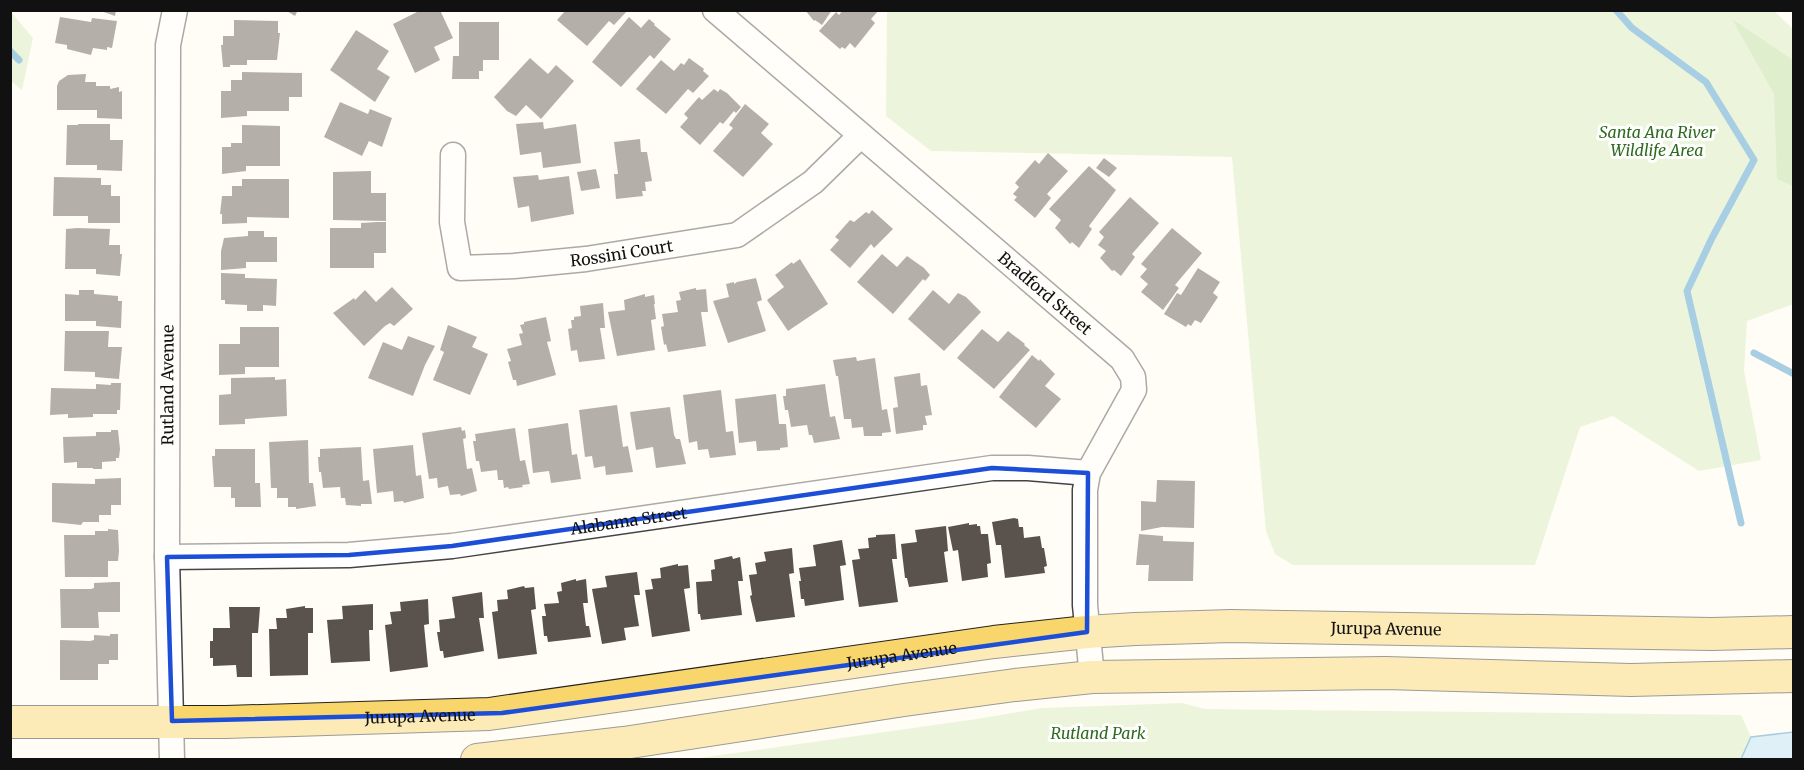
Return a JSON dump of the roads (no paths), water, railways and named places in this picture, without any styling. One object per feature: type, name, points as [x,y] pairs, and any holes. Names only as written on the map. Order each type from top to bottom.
[{"type":"main road","name":"Jurupa Avenue","points":[[10,722],[226,722],[502,713],[993,642],[1087,632],[1232,626],[1712,634],[1794,632]]},
{"type":"main road","points":[[1631,680],[1668,666],[1702,659],[1794,658]]},
{"type":"main road","points":[[477,759],[624,743],[904,700],[1092,677],[1385,673],[1631,680],[1794,676]]},
{"type":"street","name":"Rutland Avenue","points":[[172,758],[166,557],[168,45],[175,10]]},
{"type":"street","name":"Bradford Street","points":[[715,10],[1122,359],[1132,376],[1134,390],[1088,473],[1085,490],[1085,605],[1092,677]]},
{"type":"street","name":"Rossini Court","points":[[453,155],[452,222],[460,268],[514,266],[586,259],[737,235],[813,182],[860,136]]},
{"type":"street","name":"Alabama Street","points":[[166,557],[349,555],[452,546],[992,468],[1028,468],[1088,473]]},
{"type":"water","points":[[1794,732],[1793,759],[1741,759],[1751,737]]},
{"type":"waterway","points":[[1616,10],[1632,28],[1706,82],[1754,160],[1712,238],[1687,291],[1741,523]]},
{"type":"waterway","points":[[10,51],[19,60]]},
{"type":"waterway","points":[[1754,353],[1794,374]]},
{"type":"park label","name":"Santa Ana River Wildlife Area","points":[[1657,141]]},
{"type":"park label","name":"Rutland Park","points":[[1098,733]]}]
